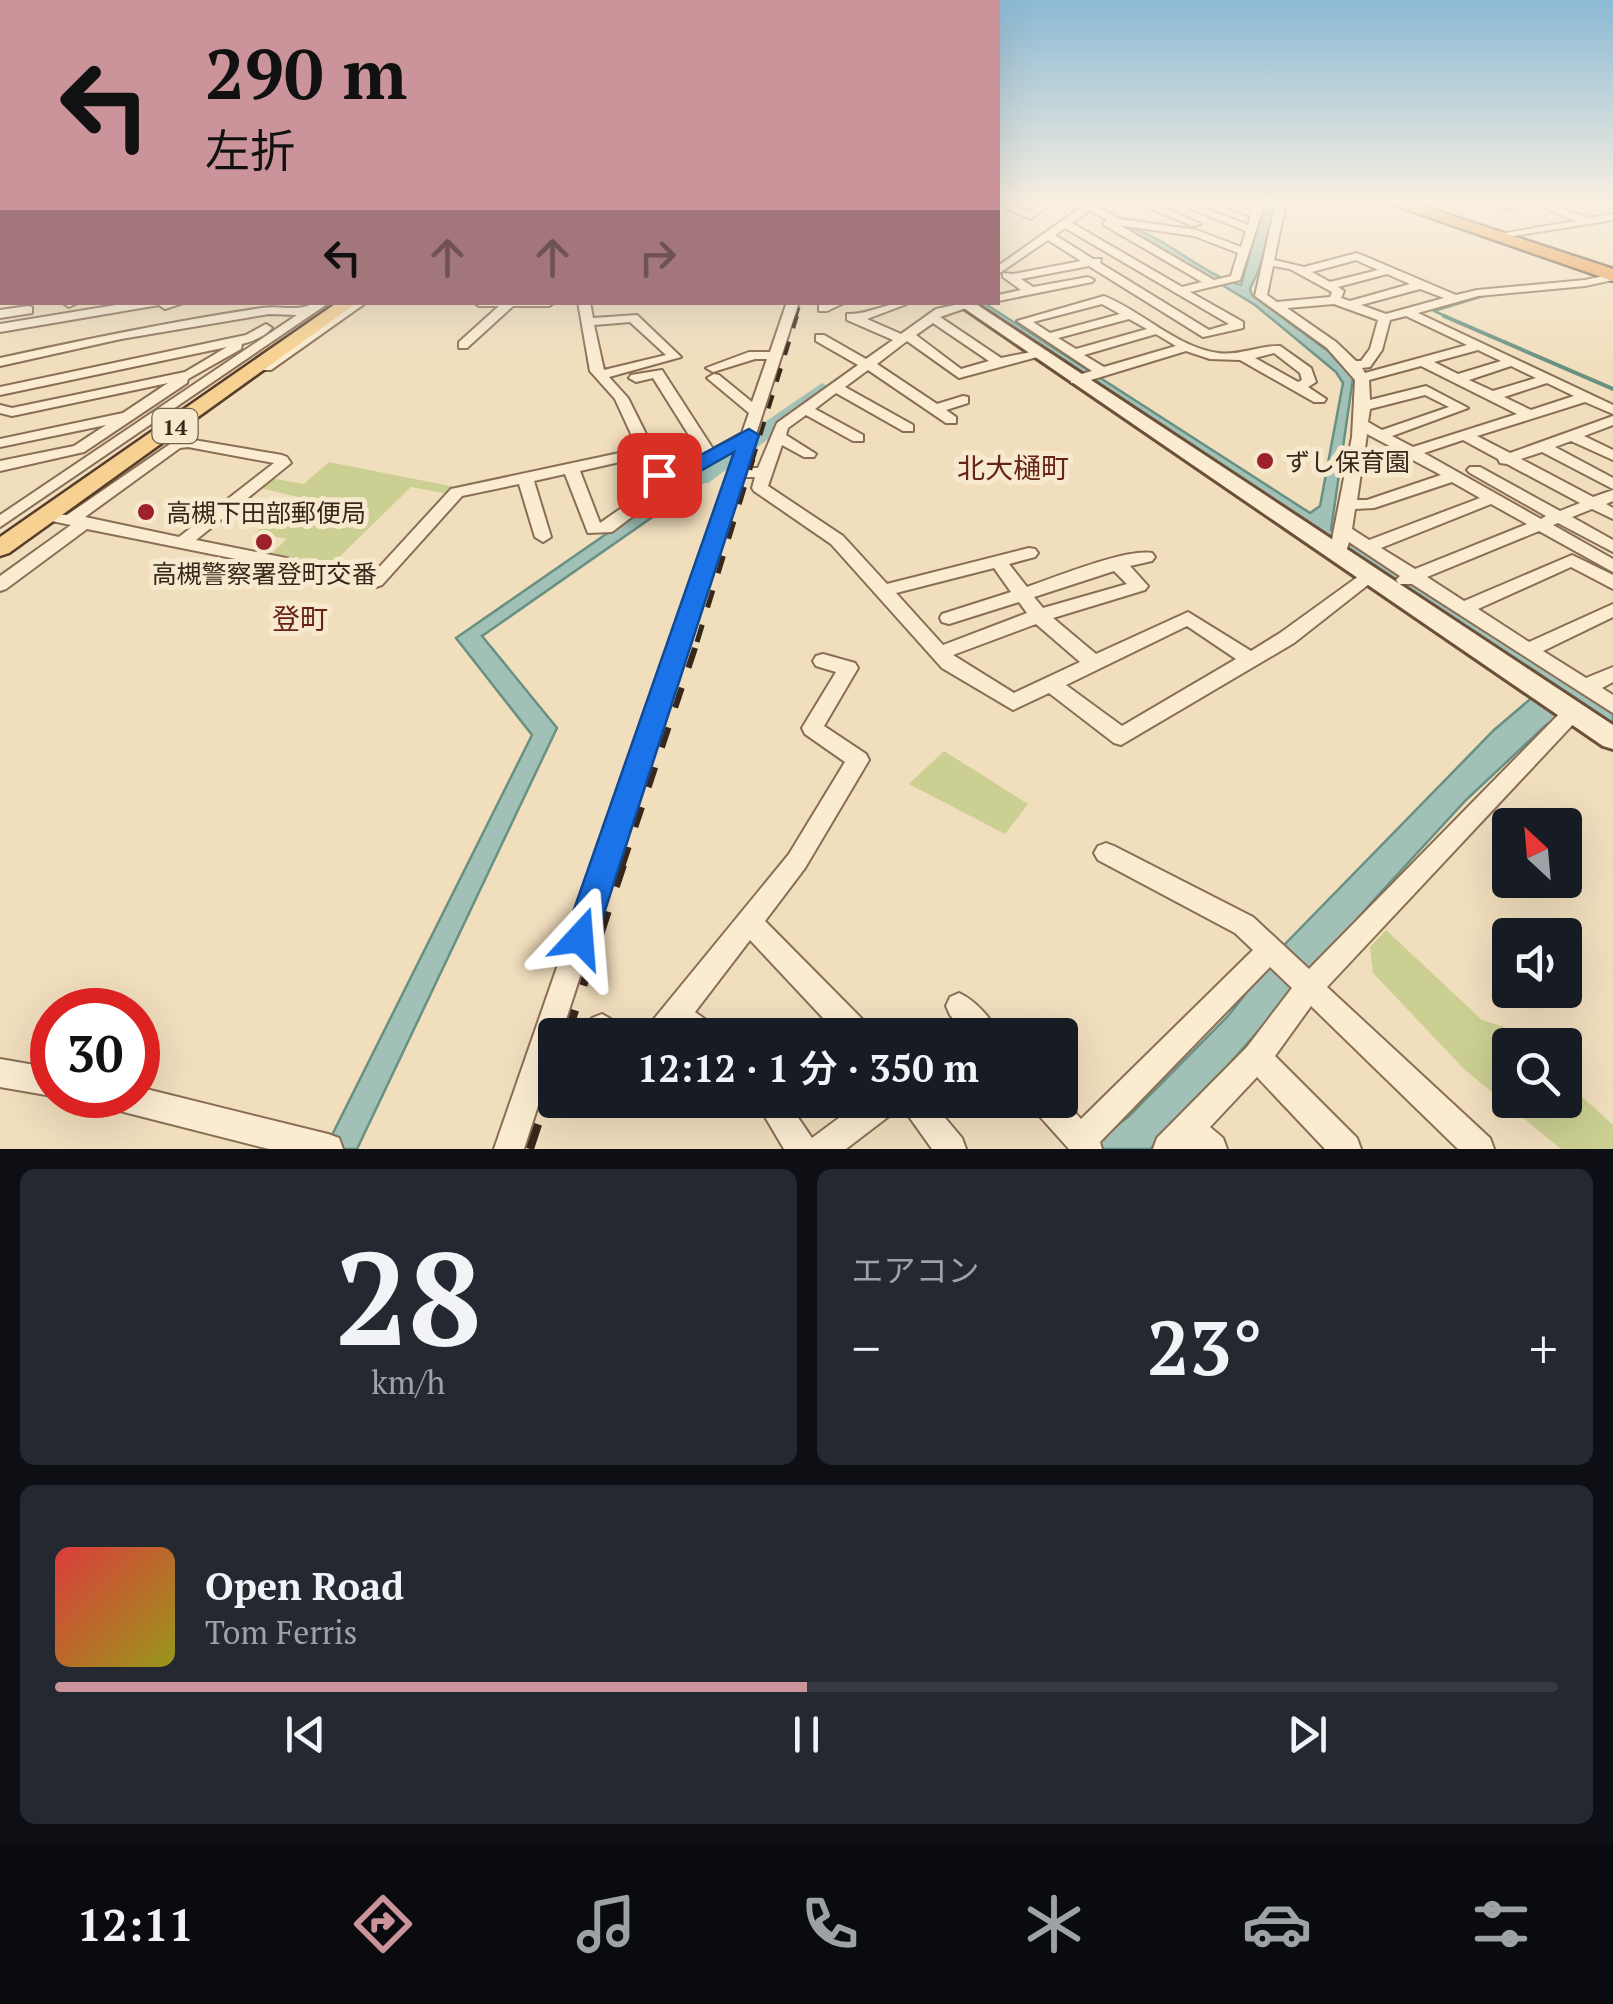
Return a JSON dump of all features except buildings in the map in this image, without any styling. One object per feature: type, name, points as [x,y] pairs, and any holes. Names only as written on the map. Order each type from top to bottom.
[{"type":"highway","points":[[1553,256],[1613,276]]},
{"type":"main road","name":"14","points":[[0,535],[333,305]]},
{"type":"main road","name":"14","points":[[0,552],[346,305]]},
{"type":"street","points":[[1042,256],[1064,268]]},
{"type":"street","points":[[1011,278],[1064,268],[1094,262],[1125,256],[1238,326],[1207,334],[1094,262],[1083,256]]},
{"type":"street","points":[[1166,256],[1215,284]]},
{"type":"street","points":[[1148,297],[1230,281],[1236,278],[1244,256]]},
{"type":"street","points":[[1269,256],[1260,291],[1362,378],[1356,470],[1341,542]]},
{"type":"street","points":[[1303,271],[1357,256],[1456,299]]},
{"type":"street","points":[[1268,262],[1303,271],[1332,285],[1338,290],[1336,300]]},
{"type":"street","points":[[1332,285],[1388,270]]},
{"type":"street","points":[[1000,271],[1031,292]]},
{"type":"street","points":[[1274,306],[1336,300],[1384,318],[1491,290],[1586,283],[1613,276]]},
{"type":"street","points":[[1000,298],[1088,280]]},
{"type":"street","points":[[1350,306],[1421,285]]},
{"type":"street","points":[[1021,331],[1023,320],[1104,300],[1207,357],[1245,358],[1276,349],[1306,371],[1309,382],[1297,387]]},
{"type":"street","points":[[64,322],[70,305]]},
{"type":"street","points":[[0,328],[64,322],[153,305]]},
{"type":"street","points":[[160,329],[163,305]]},
{"type":"street","points":[[0,584],[70,520],[357,305]]},
{"type":"street","points":[[463,345],[507,305]]},
{"type":"street","points":[[571,468],[594,529],[606,528],[664,486],[621,398],[601,375],[585,305]]},
{"type":"street","points":[[508,1149],[793,305]]},
{"type":"street","points":[[822,308],[831,305]]},
{"type":"street","points":[[896,305],[854,318],[900,337],[959,374],[1130,315]]},
{"type":"street","points":[[962,305],[900,337],[782,426],[760,488],[837,540],[949,663],[1013,702],[1188,618],[1251,660]]},
{"type":"street","points":[[966,305],[1021,331],[1341,542],[1613,739]]},
{"type":"street","points":[[0,362],[160,329],[284,308],[310,308]]},
{"type":"street","points":[[0,466],[79,449],[250,338],[310,308]]},
{"type":"street","points":[[4,511],[310,308]]},
{"type":"street","points":[[0,314],[28,310]]},
{"type":"street","points":[[1407,312],[1613,410]]},
{"type":"street","points":[[932,317],[999,362]]},
{"type":"street","points":[[590,322],[634,318],[676,357],[601,375]]},
{"type":"street","points":[[1352,366],[1365,364],[1376,350],[1384,318]]},
{"type":"street","points":[[1042,345],[1074,354],[1158,330]]},
{"type":"street","points":[[1218,331],[1235,342]]},
{"type":"street","points":[[0,391],[250,338]]},
{"type":"street","points":[[820,338],[951,420]]},
{"type":"street","points":[[1362,378],[1479,346]]},
{"type":"street","points":[[1089,376],[1186,347]]},
{"type":"street","points":[[1074,354],[1089,376]]},
{"type":"street","points":[[757,413],[713,373],[754,355],[776,356]]},
{"type":"street","points":[[1245,358],[1319,399]]},
{"type":"street","points":[[1423,362],[1530,416]]},
{"type":"street","points":[[1457,379],[1512,362]]},
{"type":"street","points":[[626,380],[657,373],[710,456]]},
{"type":"street","points":[[0,409],[12,412],[190,375]]},
{"type":"street","points":[[1492,396],[1548,379]]},
{"type":"street","points":[[836,388],[908,428]]},
{"type":"street","points":[[1362,405],[1426,390],[1462,408],[1380,435]]},
{"type":"street","points":[[1356,470],[1586,397]]},
{"type":"street","points":[[936,409],[963,400]]},
{"type":"street","points":[[806,410],[858,438]]},
{"type":"street","points":[[0,442],[130,415]]},
{"type":"street","points":[[1359,423],[1613,566]]},
{"type":"street","points":[[1609,425],[1475,470],[1613,547]]},
{"type":"street","points":[[778,436],[809,454]]},
{"type":"street","points":[[1466,436],[1613,514]]},
{"type":"street","points":[[1572,436],[1613,456]]},
{"type":"street","points":[[0,552],[70,520],[176,444],[188,442],[282,460],[183,542]]},
{"type":"street","points":[[1543,447],[1613,484]]},
{"type":"street","points":[[70,520],[376,581],[457,492],[647,452]]},
{"type":"street","points":[[659,475],[688,470],[710,456],[743,452]]},
{"type":"street","points":[[743,452],[764,473]]},
{"type":"street","points":[[1348,504],[1368,506],[1454,476]]},
{"type":"street","points":[[525,478],[543,537]]},
{"type":"street","points":[[1051,684],[1122,737],[1287,638],[1394,580],[1613,495]]},
{"type":"street","points":[[1341,542],[1368,547],[1493,498]]},
{"type":"street","points":[[1368,547],[1394,580],[1462,609],[1613,705]]},
{"type":"street","points":[[885,590],[1029,553]]},
{"type":"street","points":[[950,618],[1146,557]]},
{"type":"street","points":[[997,560],[1039,616],[1093,662]]},
{"type":"street","points":[[1462,609],[1572,560],[1613,584]]},
{"type":"street","points":[[940,653],[1039,616],[1139,586],[1116,564]]},
{"type":"street","points":[[1528,650],[1613,610]]},
{"type":"street","points":[[674,1018],[797,861],[858,760],[812,728],[848,668],[823,661]]},
{"type":"street","points":[[1586,688],[1613,674]]},
{"type":"street","points":[[1168,1149],[1256,1057],[1309,987],[1572,712]]},
{"type":"street","points":[[1106,853],[1244,925],[1479,1149]]},
{"type":"street","points":[[750,924],[841,1018]]},
{"type":"street","points":[[1060,1118],[1085,1145],[1270,950]]},
{"type":"street","points":[[958,1006],[969,1018]]},
{"type":"street","points":[[1256,1057],[1346,1149]]},
{"type":"street","points":[[0,1073],[30,1078]]},
{"type":"street","points":[[160,1109],[281,1145],[323,1148]]},
{"type":"street","points":[[781,1118],[802,1149]]},
{"type":"street","points":[[822,1149],[863,1118]]},
{"type":"street","points":[[926,1118],[951,1149]]},
{"type":"street","points":[[1190,1128],[1212,1149]]},
{"type":"green space","points":[[329,462],[455,487],[448,494],[411,487],[332,564],[272,553],[287,539],[255,533],[298,497],[257,487],[270,478],[304,484]]},
{"type":"green space","points":[[944,751],[1028,804],[1005,834],[909,784]]},
{"type":"green space","points":[[1386,930],[1482,1020],[1507,1028],[1492,1028],[1492,1092],[1465,1070],[1373,973],[1370,947]]},
{"type":"green space","points":[[1582,1097],[1613,1125],[1613,1149],[1561,1149],[1523,1118],[1582,1118]]},
{"type":"water","points":[[1173,256],[1184,256],[1241,285],[1249,256],[1263,256],[1250,289],[1252,295],[1328,351],[1353,378],[1331,530],[1613,712],[1613,727],[1560,716],[1546,725],[1466,800],[1164,1138],[1150,1149],[1087,1149],[1129,1116],[1228,1016],[1286,943],[1494,730],[1548,684],[973,305],[987,305],[1310,513],[1320,506],[1343,383],[1336,372],[1255,305]]},
{"type":"water","points":[[732,452],[727,465],[482,636],[557,728],[357,1149],[325,1149],[532,735],[456,638],[677,485],[675,477],[684,482]]},
{"type":"waterway","points":[[1450,318],[1434,311],[1490,294]]},
{"type":"waterway","points":[[1444,316],[1613,389]]},
{"type":"waterway","points":[[699,478],[822,389]]},
{"type":"railway","points":[[796,318],[800,305]]},
{"type":"railway","points":[[752,462],[797,316]]},
{"type":"railway","points":[[697,642],[753,459]]},
{"type":"railway","points":[[622,867],[697,642]]},
{"type":"railway","points":[[573,1018],[623,865]]},
{"type":"railway","points":[[530,1149],[540,1118]]},
{"type":"place","name":"ずし保育園","points":[[1265,461]]},
{"type":"place","name":"高槻下田部郵便局","points":[[146,512]]},
{"type":"place","name":"高槻警察署登町交番","points":[[264,542]]},
{"type":"district","name":"北大樋町","points":[[1013,467]]},
{"type":"district","name":"登町","points":[[300,618]]},
{"type":"route","points":[[580,938],[749,435],[688,470],[659,475]]}]
